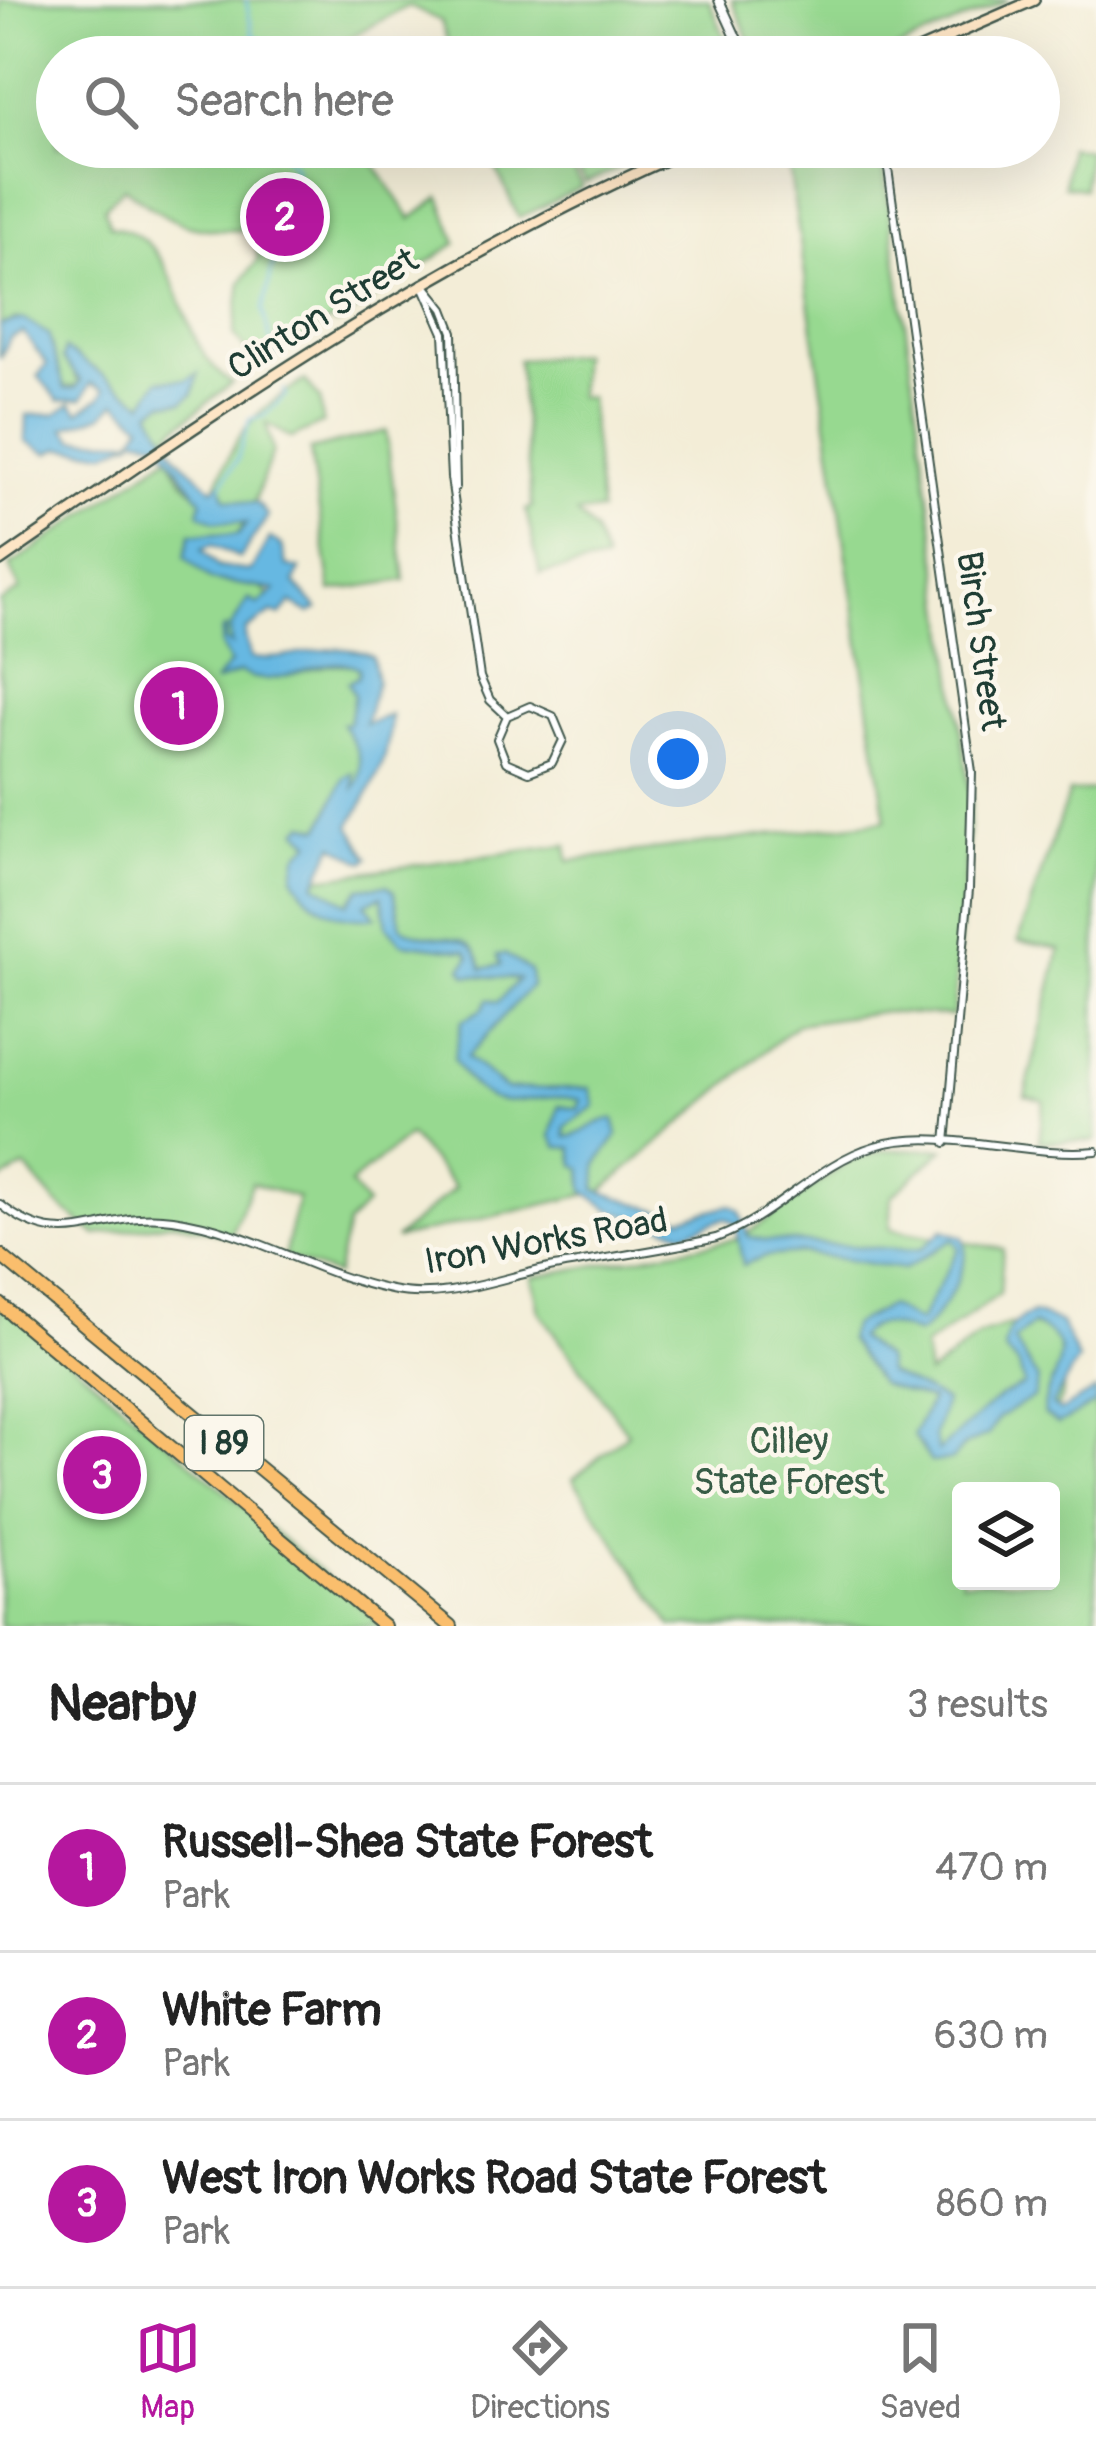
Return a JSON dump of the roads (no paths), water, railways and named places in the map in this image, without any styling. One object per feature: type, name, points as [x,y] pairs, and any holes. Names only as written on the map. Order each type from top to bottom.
[{"type":"highway","name":"I 89","points":[[0,1255],[452,1626]]},
{"type":"highway","name":"I 89","points":[[0,1304],[384,1626]]},
{"type":"main road","points":[[951,36],[1034,0]]},
{"type":"main road","name":"Clinton Street","points":[[0,561],[179,438],[422,283],[551,210],[646,168]]},
{"type":"street","points":[[719,0],[735,36]]},
{"type":"street","name":"Birch Street","points":[[888,168],[972,772],[969,889],[946,1143]]},
{"type":"street","points":[[422,283],[433,291],[451,323],[451,431],[480,676],[490,700],[507,716]]},
{"type":"street","points":[[530,706],[554,716],[562,740],[552,763],[529,772],[506,762],[497,739],[507,716],[530,706]]},
{"type":"street","name":"Iron Works Road","points":[[0,1204],[29,1224],[61,1233],[134,1217],[176,1219],[256,1242],[373,1286],[410,1292],[455,1289],[731,1233],[859,1150],[895,1141],[1096,1151]]},
{"type":"water","points":[[23,319],[48,334],[65,389],[76,388],[81,381],[63,359],[65,349],[144,403],[159,380],[186,380],[198,373],[193,394],[183,402],[164,402],[151,411],[177,456],[213,489],[220,484],[226,499],[258,504],[268,516],[240,558],[212,545],[202,549],[218,567],[251,571],[270,538],[282,546],[287,566],[300,569],[295,583],[318,609],[309,613],[291,603],[280,615],[272,613],[246,630],[251,658],[343,649],[372,656],[377,681],[365,724],[391,715],[383,761],[350,826],[369,858],[364,862],[334,845],[315,884],[348,903],[360,888],[387,885],[394,891],[401,926],[461,941],[477,955],[482,969],[501,965],[497,955],[505,954],[530,971],[531,986],[467,1057],[506,1089],[590,1088],[595,1106],[565,1127],[566,1137],[614,1119],[618,1135],[597,1164],[596,1190],[682,1218],[730,1205],[739,1210],[748,1236],[765,1240],[908,1250],[921,1249],[943,1230],[963,1237],[960,1275],[926,1327],[918,1334],[878,1325],[858,1338],[885,1358],[887,1372],[945,1401],[934,1436],[938,1451],[998,1398],[1024,1385],[1019,1366],[1004,1350],[1013,1326],[1034,1313],[1061,1323],[1078,1360],[1052,1405],[1060,1411],[1096,1390],[1096,1403],[1058,1424],[1044,1414],[1060,1354],[1058,1343],[1033,1324],[1014,1341],[1038,1380],[1034,1397],[998,1418],[989,1434],[965,1445],[952,1460],[931,1462],[913,1435],[931,1400],[880,1384],[848,1339],[852,1325],[889,1306],[919,1322],[959,1248],[953,1239],[904,1269],[803,1253],[765,1256],[743,1265],[735,1224],[725,1218],[685,1233],[609,1209],[584,1191],[582,1168],[575,1165],[572,1148],[558,1147],[551,1136],[559,1106],[578,1109],[581,1100],[498,1100],[469,1081],[454,1059],[462,1021],[483,1009],[488,999],[498,1002],[519,979],[467,975],[462,968],[470,957],[466,951],[402,943],[387,926],[382,896],[365,904],[376,917],[339,915],[318,905],[294,876],[297,856],[311,842],[298,830],[304,824],[321,828],[345,777],[353,773],[354,788],[358,780],[358,755],[342,724],[349,723],[354,695],[348,683],[358,677],[359,668],[331,664],[271,679],[240,672],[214,683],[230,663],[221,646],[222,630],[226,628],[225,641],[231,645],[230,629],[249,599],[258,605],[275,590],[211,580],[185,557],[191,533],[238,535],[247,523],[215,521],[199,513],[202,501],[159,441],[134,437],[142,424],[116,402],[103,415],[64,428],[75,439],[135,440],[107,452],[60,448],[48,453],[26,441],[27,415],[55,414],[71,404],[79,412],[105,389],[91,383],[82,399],[59,401],[38,376],[47,364],[23,332],[10,338],[0,359],[0,325]]},
{"type":"waterway","points":[[246,0],[255,36]]},
{"type":"waterway","points":[[275,359],[263,311],[273,264],[289,258],[300,238],[288,191],[295,168]]},
{"type":"waterway","points":[[219,488],[237,460],[250,419],[264,416],[286,395],[284,390]]},
{"type":"place","name":"White Farm","points":[[285,217]]},
{"type":"place","name":"Russell-Shea State Forest","points":[[179,706]]},
{"type":"place","name":"West Iron Works Road State Forest","points":[[102,1475]]},
{"type":"park label","name":"Cilley State Forest","points":[[789,1462]]}]
